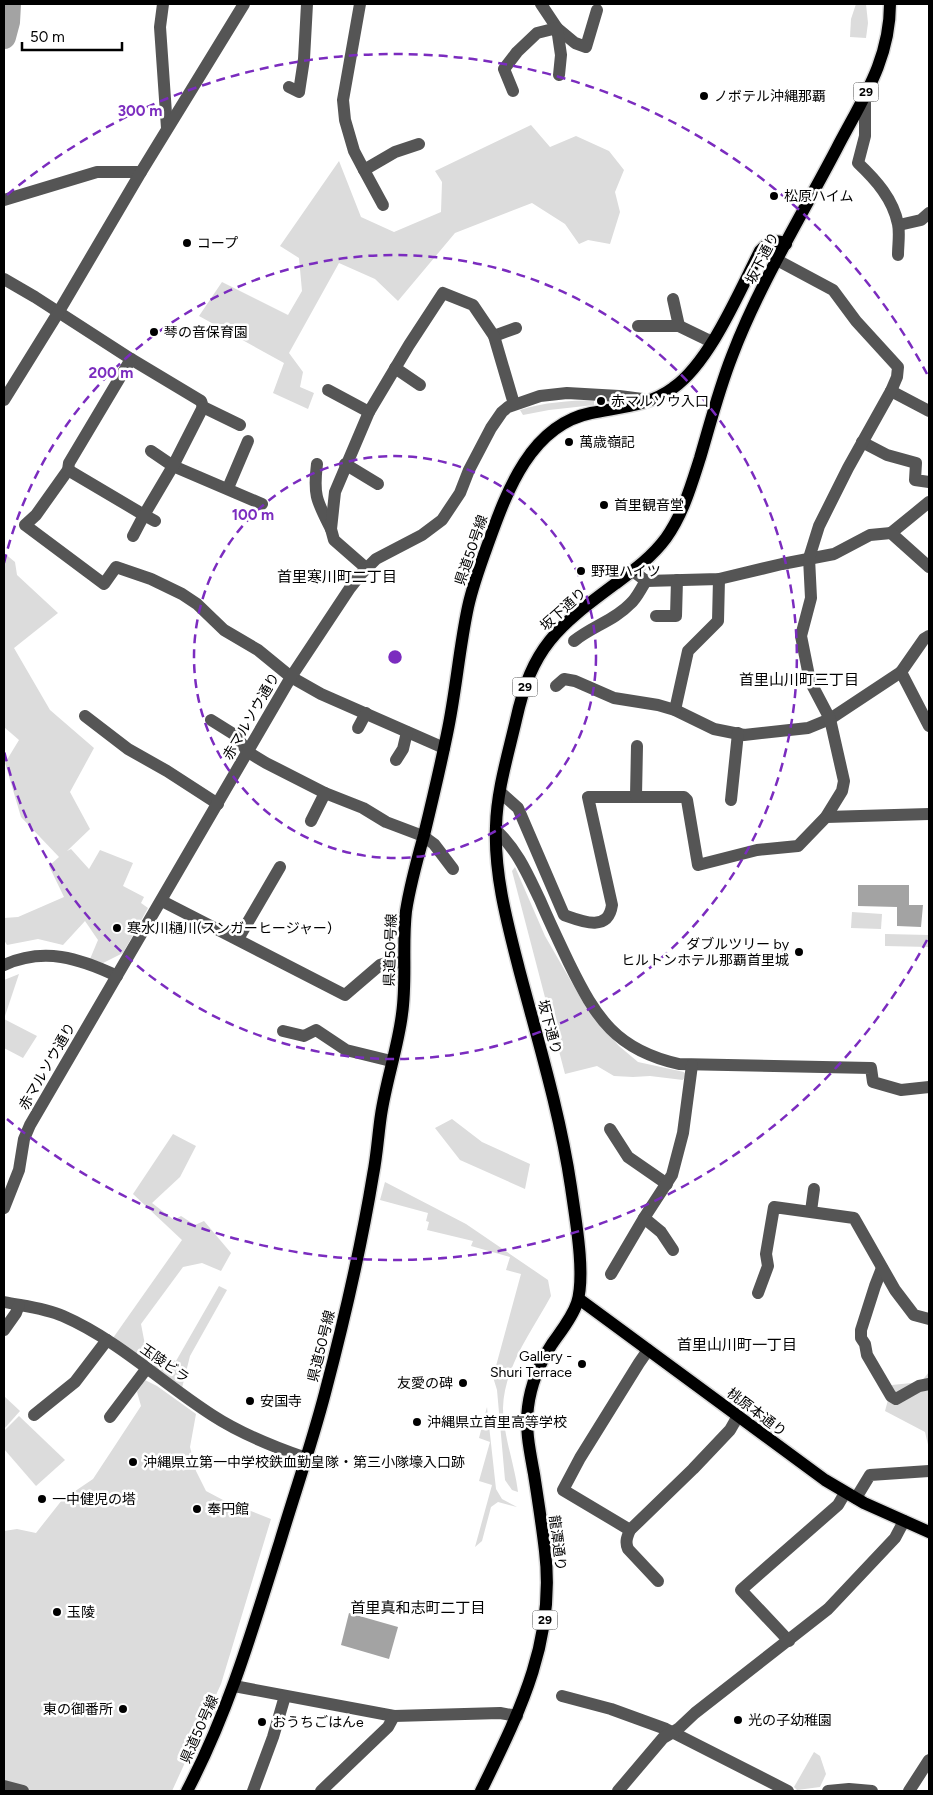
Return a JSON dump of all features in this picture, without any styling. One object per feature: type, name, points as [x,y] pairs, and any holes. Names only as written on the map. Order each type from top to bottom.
[{"type":"main road","name":"坂下通り","points":[[579,1299],[578,1251],[566,1162],[550,1086],[508,926],[500,878],[496,830],[500,792],[522,695],[534,664],[552,637],[570,618],[633,571],[664,541],[681,512],[737,342],[777,260],[865,94],[886,47],[890,4]]},
{"type":"main road","name":"県道50号線","points":[[187,1791],[209,1746],[234,1686],[252,1634],[326,1388],[359,1248],[374,1169],[381,1115],[402,1015],[406,911],[444,748],[473,586],[506,498],[525,460],[542,440],[558,428],[574,418],[636,405],[650,400],[667,393],[679,384],[697,365],[712,342],[760,251],[766,244],[773,241],[780,241],[786,244]]},
{"type":"main road","name":"桃原本通り","points":[[579,1299],[803,1465],[850,1495],[929,1532]]},
{"type":"main road","name":"龍潭通り","points":[[481,1791],[517,1716],[537,1661],[544,1633],[548,1589],[545,1553],[527,1437],[528,1405],[533,1382],[540,1363],[570,1319],[579,1299]]},
{"type":"street","points":[[163,4],[160,27],[167,129]]},
{"type":"street","points":[[4,400],[244,4]]},
{"type":"street","points":[[289,87],[299,92],[304,58],[308,4]]},
{"type":"street","points":[[360,4],[343,100],[354,151],[383,205]]},
{"type":"street","points":[[541,4],[557,28],[576,43],[586,47],[597,10]]},
{"type":"street","points":[[557,28],[561,55],[559,75]]},
{"type":"street","points":[[513,91],[504,69],[517,52],[537,33],[557,28]]},
{"type":"street","points":[[865,94],[865,136],[858,163],[876,179],[892,205],[899,225],[898,255]]},
{"type":"street","points":[[364,170],[395,152],[419,144]]},
{"type":"street","points":[[4,200],[97,172],[141,172]]},
{"type":"street","points":[[899,225],[921,220],[929,213]]},
{"type":"street","points":[[500,792],[518,808],[564,915],[580,921],[599,923],[602,922],[612,905],[588,797],[684,797],[687,800],[698,865],[757,850],[798,846],[826,817],[842,791],[844,781],[830,719],[810,681],[801,636],[811,598],[809,558],[819,526],[862,442],[891,391],[897,376],[898,367],[856,321],[833,290],[777,260]]},
{"type":"street","points":[[4,279],[201,401],[204,406],[240,425]]},
{"type":"street","points":[[331,529],[335,492],[345,464],[369,412],[443,294],[473,304],[494,336],[514,404]]},
{"type":"street","points":[[673,299],[679,326]]},
{"type":"street","points":[[638,326],[679,326],[712,342]]},
{"type":"street","points":[[494,336],[516,328]]},
{"type":"street","points":[[131,359],[69,463],[68,470],[36,515],[25,525],[104,584],[116,566],[151,579],[182,594],[197,604],[224,630],[258,650],[291,677],[321,694],[444,748]]},
{"type":"street","points":[[395,368],[420,384]]},
{"type":"street","points":[[328,390],[369,412]]},
{"type":"street","points":[[891,391],[929,411]]},
{"type":"street","name":"赤マルソウ通り","points":[[4,1208],[19,1170],[27,1130],[291,677],[350,588],[366,568],[376,560],[429,531],[442,520],[460,493],[469,470],[496,420],[506,408],[540,396],[566,393],[650,400]]},
{"type":"street","points":[[133,536],[150,518],[173,466],[204,406]]},
{"type":"street","points":[[228,488],[248,441]]},
{"type":"street","points":[[862,442],[887,455],[916,463],[915,480],[929,482]]},
{"type":"street","points":[[150,451],[173,466],[262,504]]},
{"type":"street","points":[[317,464],[314,486],[317,501],[331,529],[334,540],[366,568]]},
{"type":"street","points":[[345,464],[378,484]]},
{"type":"street","points":[[68,470],[150,518]]},
{"type":"street","points":[[633,571],[646,581],[719,579],[834,554],[870,535],[890,532],[929,502]]},
{"type":"street","points":[[890,532],[929,567]]},
{"type":"street","points":[[675,710],[688,651],[718,622],[719,579]]},
{"type":"street","points":[[656,616],[676,616],[676,580]]},
{"type":"street","points":[[574,641],[585,632],[615,616],[630,604],[646,581]]},
{"type":"street","points":[[556,686],[564,679],[574,681],[614,698],[658,705],[675,710],[714,729],[744,735],[808,728],[830,719],[901,672],[924,639],[929,636]]},
{"type":"street","points":[[901,672],[929,726]]},
{"type":"street","points":[[358,728],[366,713]]},
{"type":"street","points":[[86,716],[128,749],[218,804]]},
{"type":"street","points":[[211,720],[235,735],[248,752],[325,793],[362,808],[386,822],[423,836],[434,844],[453,869]]},
{"type":"street","points":[[396,760],[403,748],[408,732]]},
{"type":"street","points":[[731,800],[738,733]]},
{"type":"street","points":[[636,796],[637,746]]},
{"type":"street","points":[[311,821],[325,793]]},
{"type":"street","points":[[826,817],[929,814]]},
{"type":"street","points":[[496,830],[523,862],[574,972],[598,1015],[621,1039],[634,1047],[664,1060],[692,1065],[871,1068],[873,1082],[901,1090],[929,1087]]},
{"type":"street","points":[[238,939],[280,867]]},
{"type":"street","points":[[162,901],[345,995],[376,968],[386,963],[404,962]]},
{"type":"street","points":[[4,965],[27,956],[50,955],[90,965],[117,976]]},
{"type":"street","points":[[283,1031],[304,1036],[316,1030],[346,1050],[392,1061]]},
{"type":"street","points":[[611,1274],[644,1218],[672,1176],[683,1132],[692,1065]]},
{"type":"street","points":[[610,1129],[628,1157],[667,1184]]},
{"type":"street","points":[[810,1211],[814,1189]]},
{"type":"street","points":[[758,1293],[768,1266],[766,1254],[774,1207],[810,1211],[854,1218],[895,1290],[914,1316],[929,1319]]},
{"type":"street","points":[[644,1218],[661,1232],[673,1250]]},
{"type":"street","points":[[882,1268],[874,1286],[861,1330],[861,1338],[865,1344],[867,1355],[891,1396],[896,1399],[919,1386],[929,1384]]},
{"type":"street","name":"玉陵ビラ","points":[[4,1302],[63,1316],[107,1340],[215,1417],[255,1438],[306,1458]]},
{"type":"street","points":[[4,1330],[16,1313],[19,1305]]},
{"type":"street","points":[[34,1415],[75,1382],[107,1340]]},
{"type":"street","points":[[630,1530],[563,1490],[580,1458],[648,1350]]},
{"type":"street","points":[[110,1417],[147,1368]]},
{"type":"street","points":[[658,1581],[628,1549],[626,1544],[630,1530],[730,1430],[738,1416]]},
{"type":"street","points":[[789,1641],[741,1590],[850,1495],[870,1475],[929,1471]]},
{"type":"street","points":[[618,1791],[663,1738],[828,1610],[895,1538],[904,1521]]},
{"type":"street","points":[[234,1686],[394,1716],[500,1712],[517,1716]]},
{"type":"street","points":[[253,1791],[273,1737],[285,1696]]},
{"type":"street","points":[[562,1696],[611,1709],[672,1732],[788,1791]]},
{"type":"street","points":[[321,1791],[388,1727],[394,1716]]},
{"type":"street","points":[[908,1791],[929,1760]]},
{"type":"street","points":[[4,1786],[23,1791]]},
{"type":"street","points":[[828,1791],[849,1789],[872,1791]]},
{"type":"shaded area","points":[[856,4],[866,4],[868,23],[866,38],[850,37],[851,19]]},
{"type":"shaded area","points":[[531,125],[550,147],[576,136],[609,151],[624,170],[615,192],[620,212],[610,244],[588,240],[579,244],[565,224],[532,203],[455,233],[398,301],[375,279],[339,263],[289,353],[303,372],[300,387],[314,393],[308,409],[273,393],[284,363],[199,316],[222,282],[288,315],[302,291],[299,258],[280,246],[339,161],[361,217],[394,232],[441,212],[442,182],[435,171]]},
{"type":"shaded area","points":[[594,400],[594,405],[523,415],[520,410],[566,401]]},
{"type":"shaded area","points":[[4,553],[15,562],[17,575],[58,613],[14,648],[50,710],[94,748],[70,792],[90,829],[67,851],[71,849],[89,869],[100,850],[133,863],[123,886],[144,897],[141,903],[148,908],[123,953],[103,963],[90,959],[98,940],[85,921],[63,945],[38,939],[7,945],[4,940],[4,918],[18,917],[64,897],[49,866],[59,857],[21,817],[5,763],[19,740],[4,727]]},
{"type":"shaded area","points":[[515,867],[545,936],[587,1009],[619,1046],[638,1062],[684,1072],[686,1075],[683,1080],[650,1076],[614,1076],[597,1066],[565,1074],[512,871]]},
{"type":"shaded area","points":[[858,885],[909,885],[909,905],[923,905],[921,927],[897,926],[897,907],[858,906]]},
{"type":"shaded area","points":[[852,912],[882,914],[881,929],[851,928]]},
{"type":"shaded area","points":[[885,934],[929,935],[929,947],[885,946]]},
{"type":"shaded area","points":[[19,974],[4,1019],[4,980]]},
{"type":"shaded area","points":[[4,1019],[37,1036],[23,1058],[4,1048]]},
{"type":"shaded area","points":[[452,1119],[482,1142],[530,1164],[525,1189],[460,1160],[435,1128]]},
{"type":"shaded area","points":[[173,1134],[196,1146],[180,1177],[152,1203],[174,1220],[181,1216],[195,1225],[204,1221],[231,1253],[221,1271],[202,1263],[183,1267],[141,1324],[146,1350],[176,1361],[219,1286],[227,1290],[190,1356],[182,1388],[113,1338],[182,1240],[133,1194]]},
{"type":"shaded area","points":[[385,1182],[466,1224],[548,1280],[551,1296],[520,1350],[508,1378],[505,1393],[503,1408],[505,1428],[518,1492],[512,1490],[505,1480],[497,1390],[493,1377],[521,1274],[506,1270],[510,1257],[471,1246],[473,1241],[427,1230],[429,1222],[426,1221],[428,1213],[380,1200]]},
{"type":"shaded area","points":[[929,1372],[929,1449],[925,1432],[885,1411],[892,1385],[921,1382]]},
{"type":"shaded area","points":[[145,1380],[157,1386],[196,1414],[190,1447],[196,1471],[206,1491],[223,1500],[271,1519],[221,1684],[172,1791],[4,1791],[4,1531],[17,1529],[36,1533],[62,1500],[93,1479],[141,1406],[137,1392]]},
{"type":"shaded area","points":[[4,1396],[20,1411],[4,1429]]},
{"type":"shaded area","points":[[487,1407],[496,1489],[502,1499],[517,1507],[498,1502],[491,1507],[482,1541],[475,1547],[492,1485],[479,1481],[490,1442],[479,1438]]},
{"type":"shaded area","points":[[19,1416],[65,1460],[36,1486],[4,1449],[4,1431]]},
{"type":"shaded area","points":[[349,1613],[398,1627],[389,1659],[341,1645]]},
{"type":"shaded area","points":[[814,1752],[820,1756],[826,1774],[820,1787],[797,1790],[794,1787]]},
{"type":"waterway","points":[[4,37],[8,22],[9,4]]},
{"type":"place","name":"ノボテル沖縄那覇","points":[[704,96]]},
{"type":"place","name":"松原ハイム","points":[[774,196]]},
{"type":"place","name":"コープ","points":[[187,243]]},
{"type":"place","name":"琴の音保育園","points":[[154,332]]},
{"type":"place","name":"赤マルソウ入口","points":[[601,401]]},
{"type":"place","name":"萬歳嶺記","points":[[569,442]]},
{"type":"place","name":"首里観音堂","points":[[604,505]]},
{"type":"place","name":"野理ハイツ","points":[[581,571]]},
{"type":"place","name":"寒水川樋川(スンガーヒージャー)","points":[[117,928]]},
{"type":"place","name":"ダブルツリー by ヒルトンホテル那覇首里城","points":[[799,952]]},
{"type":"place","name":"Gallery - Shuri Terrace","points":[[582,1364]]},
{"type":"place","name":"友愛の碑","points":[[463,1383]]},
{"type":"place","name":"安国寺","points":[[250,1401]]},
{"type":"place","name":"沖縄県立首里高等学校","points":[[417,1422]]},
{"type":"place","name":"沖縄県立第一中学校鉄血勤皇隊・第三小隊壕入口跡","points":[[133,1462]]},
{"type":"place","name":"一中健児の塔","points":[[42,1499]]},
{"type":"place","name":"奉円館","points":[[197,1509]]},
{"type":"place","name":"玉陵","points":[[57,1612]]},
{"type":"place","name":"東の御番所","points":[[123,1709]]},
{"type":"place","name":"光の子幼稚園","points":[[738,1720]]},
{"type":"place","name":"おうちごはんe","points":[[262,1722]]},
{"type":"district","name":"首里寒川町二丁目","points":[[337,577]]},
{"type":"district","name":"首里山川町三丁目","points":[[799,680]]},
{"type":"district","name":"首里山川町一丁目","points":[[737,1345]]},
{"type":"district","name":"首里真和志町二丁目","points":[[418,1608]]}]
